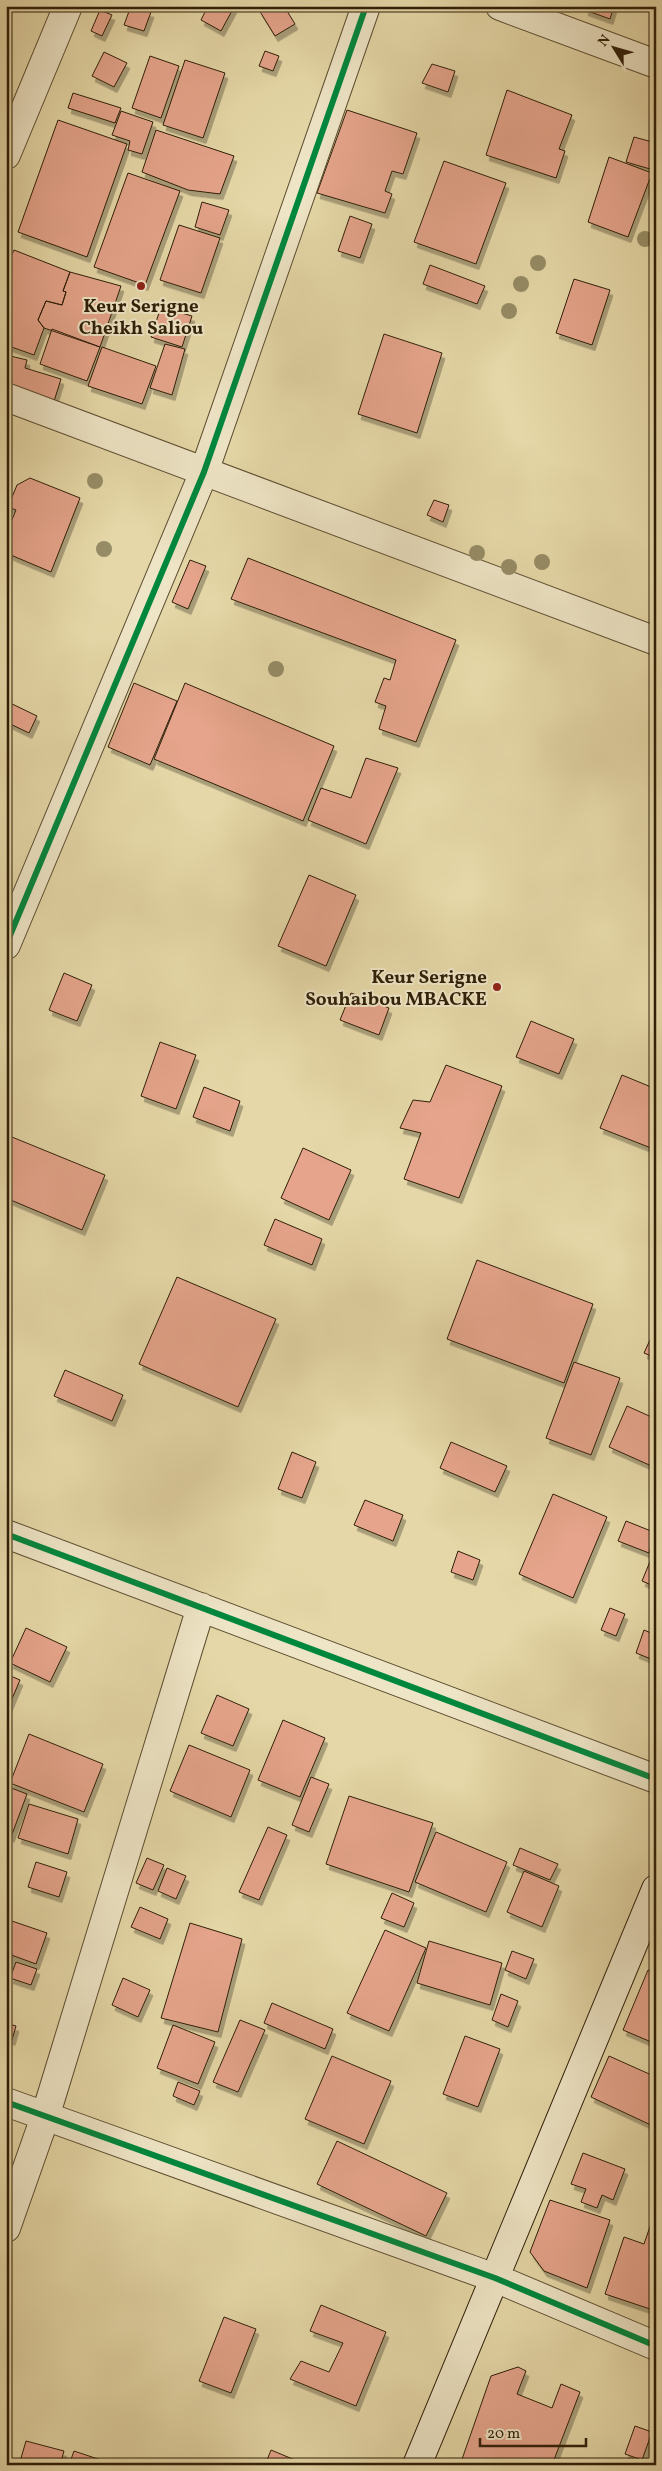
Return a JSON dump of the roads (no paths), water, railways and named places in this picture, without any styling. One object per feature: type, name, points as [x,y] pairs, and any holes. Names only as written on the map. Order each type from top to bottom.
[{"type":"street","points":[[6,155],[68,6]]},
{"type":"street","points":[[6,945],[204,472],[366,6]]},
{"type":"street","points":[[500,6],[656,64]]},
{"type":"street","points":[[6,398],[656,641]]},
{"type":"street","points":[[6,1534],[656,1779]]},
{"type":"street","points":[[6,2228],[45,2117],[201,1607]]},
{"type":"street","points":[[417,2465],[656,1890]]},
{"type":"street","points":[[6,2102],[495,2278],[656,2346]]},
{"type":"place","name":"Keur Serigne Cheikh Saliou","points":[[141,286]]},
{"type":"place","name":"Keur Serigne Souhaibou MBACKE","points":[[497,987]]}]
